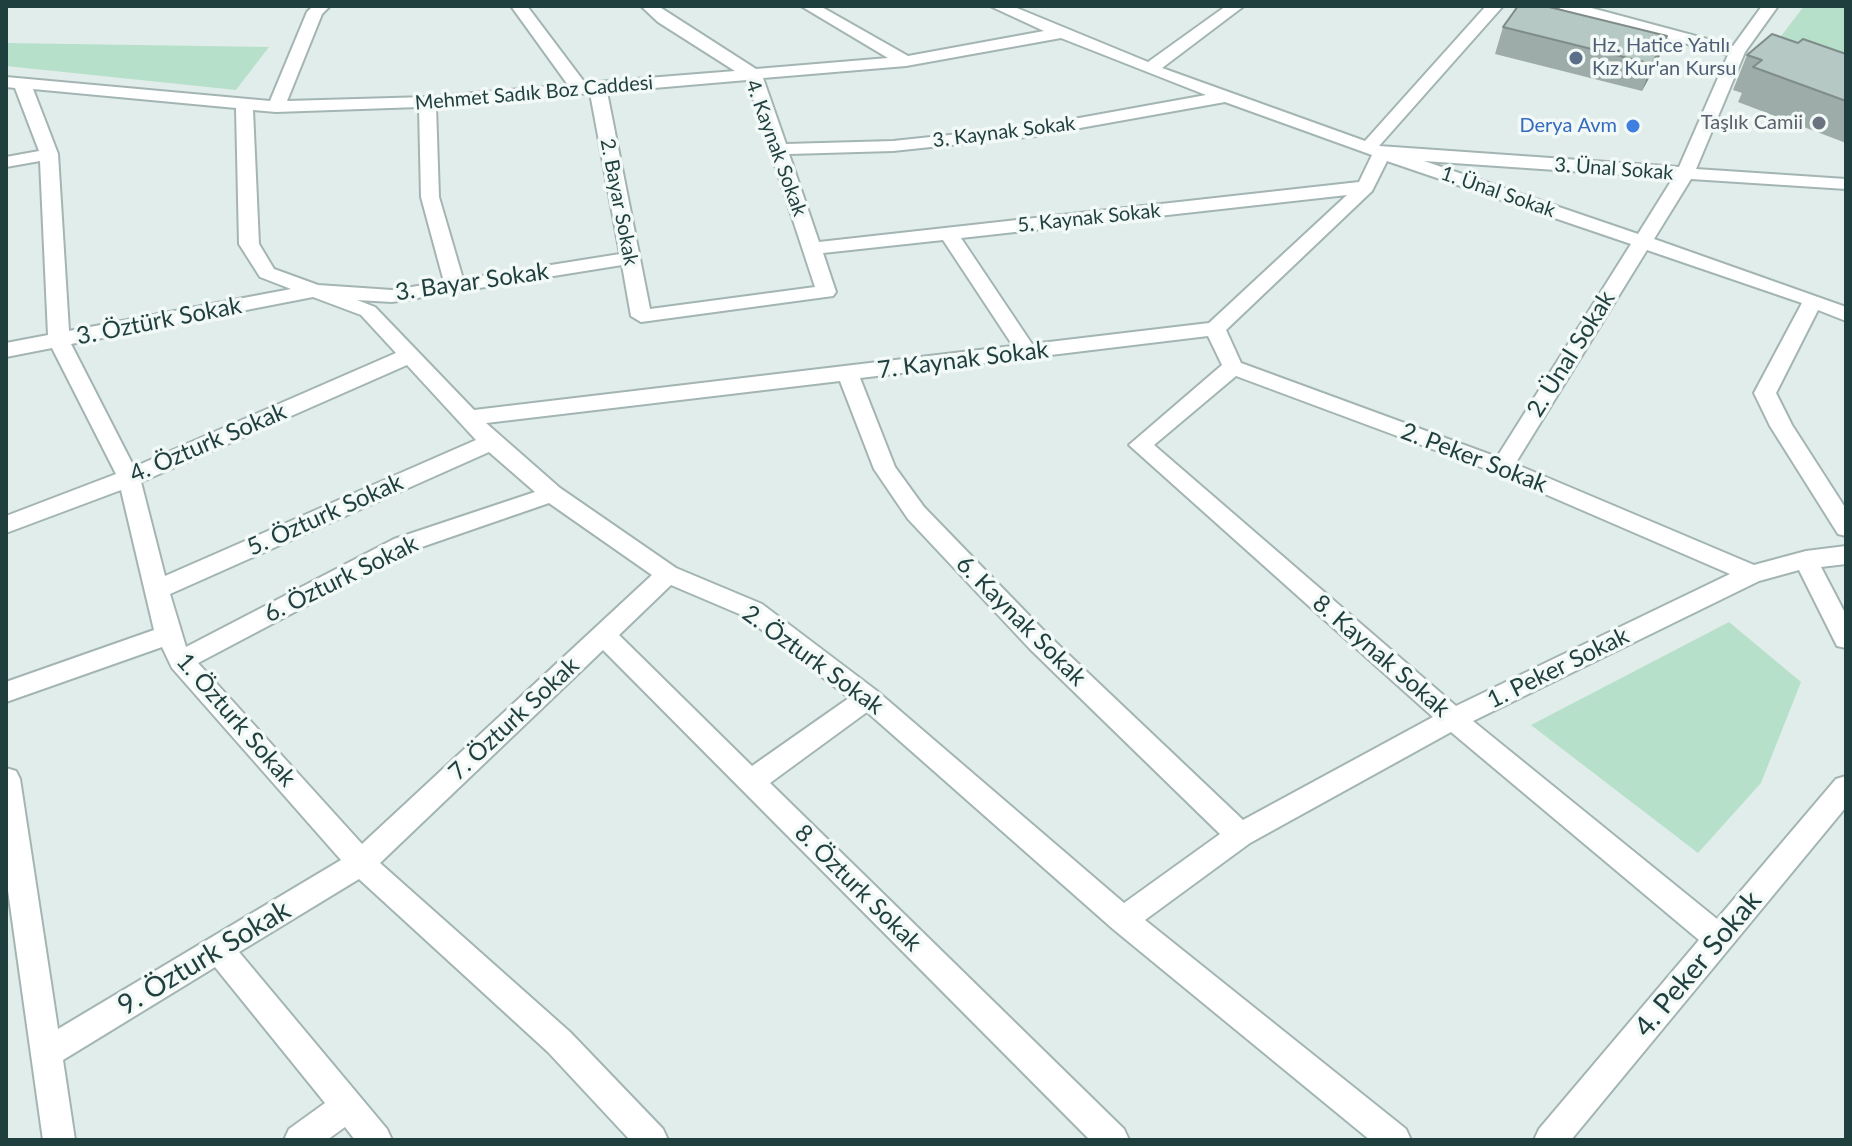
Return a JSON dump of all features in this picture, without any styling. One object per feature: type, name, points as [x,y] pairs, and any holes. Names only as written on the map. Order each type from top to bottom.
[{"type":"street","points":[[276,107],[315,12],[322,6]]},
{"type":"street","points":[[519,6],[589,88]]},
{"type":"street","name":"4. Kaynak Sokak","points":[[641,316],[826,292],[754,75],[664,19],[649,6]]},
{"type":"street","points":[[809,6],[906,61]]},
{"type":"street","name":"1. Ünal Sokak","points":[[998,6],[1150,69],[1375,151],[1813,300],[1846,315]]},
{"type":"street","points":[[1150,69],[1236,6]]},
{"type":"street","points":[[1233,367],[1215,329],[1366,187],[1375,151],[1495,6]]},
{"type":"street","points":[[1566,6],[1737,52]]},
{"type":"street","name":"2. Ünal Sokak","points":[[1502,467],[1685,174],[1737,52],[1770,6]]},
{"type":"street","name":"Mehmet Sadık Boz Caddesi","points":[[14,82],[276,107],[427,102],[906,61],[1060,33]]},
{"type":"street","name":"1. Özturk Sokak","points":[[14,82],[49,154],[59,340],[129,478],[168,635],[181,661],[361,863],[559,1042],[652,1140]]},
{"type":"street","name":"2. Bayar Sokak","points":[[589,88],[641,316]]},
{"type":"street","name":"3. Kaynak Sokak","points":[[780,149],[893,146],[1035,131],[1227,96]]},
{"type":"street","points":[[427,102],[430,197],[455,286]]},
{"type":"street","name":"2. Özturk Sokak","points":[[244,105],[249,244],[267,273],[368,311],[491,442],[552,494],[668,574],[753,610],[868,698],[1123,920],[1395,1140]]},
{"type":"street","name":"3. Ünal Sokak","points":[[1375,151],[1846,184]]},
{"type":"street","points":[[6,162],[49,154]]},
{"type":"street","name":"5. Kaynak Sokak","points":[[811,249],[1366,187]]},
{"type":"street","points":[[948,233],[1027,352]]},
{"type":"street","name":"3. Bayar Sokak","points":[[313,291],[392,296],[630,258]]},
{"type":"street","name":"3. Öztürk Sokak","points":[[6,350],[313,291]]},
{"type":"street","points":[[1813,300],[1765,393],[1781,426],[1846,528]]},
{"type":"street","name":"7. Kaynak Sokak","points":[[468,418],[1215,329]]},
{"type":"street","name":"4. Özturk Sokak","points":[[6,525],[129,478],[408,356]]},
{"type":"street","name":"2. Peker Sokak","points":[[1233,367],[1502,467],[1752,574]]},
{"type":"street","name":"8. Kaynak Sokak","points":[[1233,367],[1140,445],[1453,719],[1719,939]]},
{"type":"street","name":"6. Kaynak Sokak","points":[[848,375],[885,469],[916,513],[1039,642],[1240,835]]},
{"type":"street","name":"5. Özturk Sokak","points":[[158,589],[491,442]]},
{"type":"street","name":"6. Özturk Sokak","points":[[181,661],[402,545],[552,494]]},
{"type":"street","name":"1. Peker Sokak","points":[[1123,920],[1240,835],[1453,719],[1752,574],[1806,560],[1846,555]]},
{"type":"street","points":[[1806,560],[1846,639]]},
{"type":"street","name":"7. Özturk Sokak","points":[[361,863],[668,574]]},
{"type":"street","points":[[6,692],[168,635]]},
{"type":"street","name":"8. Özturk Sokak","points":[[603,635],[1113,1140]]},
{"type":"street","points":[[750,782],[868,698]]},
{"type":"street","points":[[6,779],[59,1140]]},
{"type":"street","name":"4. Peker Sokak","points":[[1550,1140],[1846,787]]},
{"type":"street","name":"9. Özturk Sokak","points":[[46,1053],[361,863]]},
{"type":"street","points":[[218,949],[376,1140]]},
{"type":"street","points":[[300,1140],[348,1106]]},
{"type":"green space","points":[[1804,6],[1846,6],[1846,63],[1775,44]]},
{"type":"green space","points":[[6,43],[269,47],[236,90],[6,66]]},
{"type":"green space","points":[[1729,622],[1801,682],[1761,783],[1698,853],[1531,725]]},
{"type":"building","points":[[1518,6],[1545,6],[1667,36],[1652,64],[1503,27]]},
{"type":"building","points":[[1772,34],[1798,43],[1803,39],[1846,54],[1846,101],[1753,67],[1762,60],[1747,55]]},
{"type":"place","name":"Hz. Hatice Yatılı Kız Kur'an Kursu","points":[[1576,58]]},
{"type":"place","name":"Taşlık Camii","points":[[1819,123]]},
{"type":"place","name":"Derya Avm","points":[[1633,126]]}]
